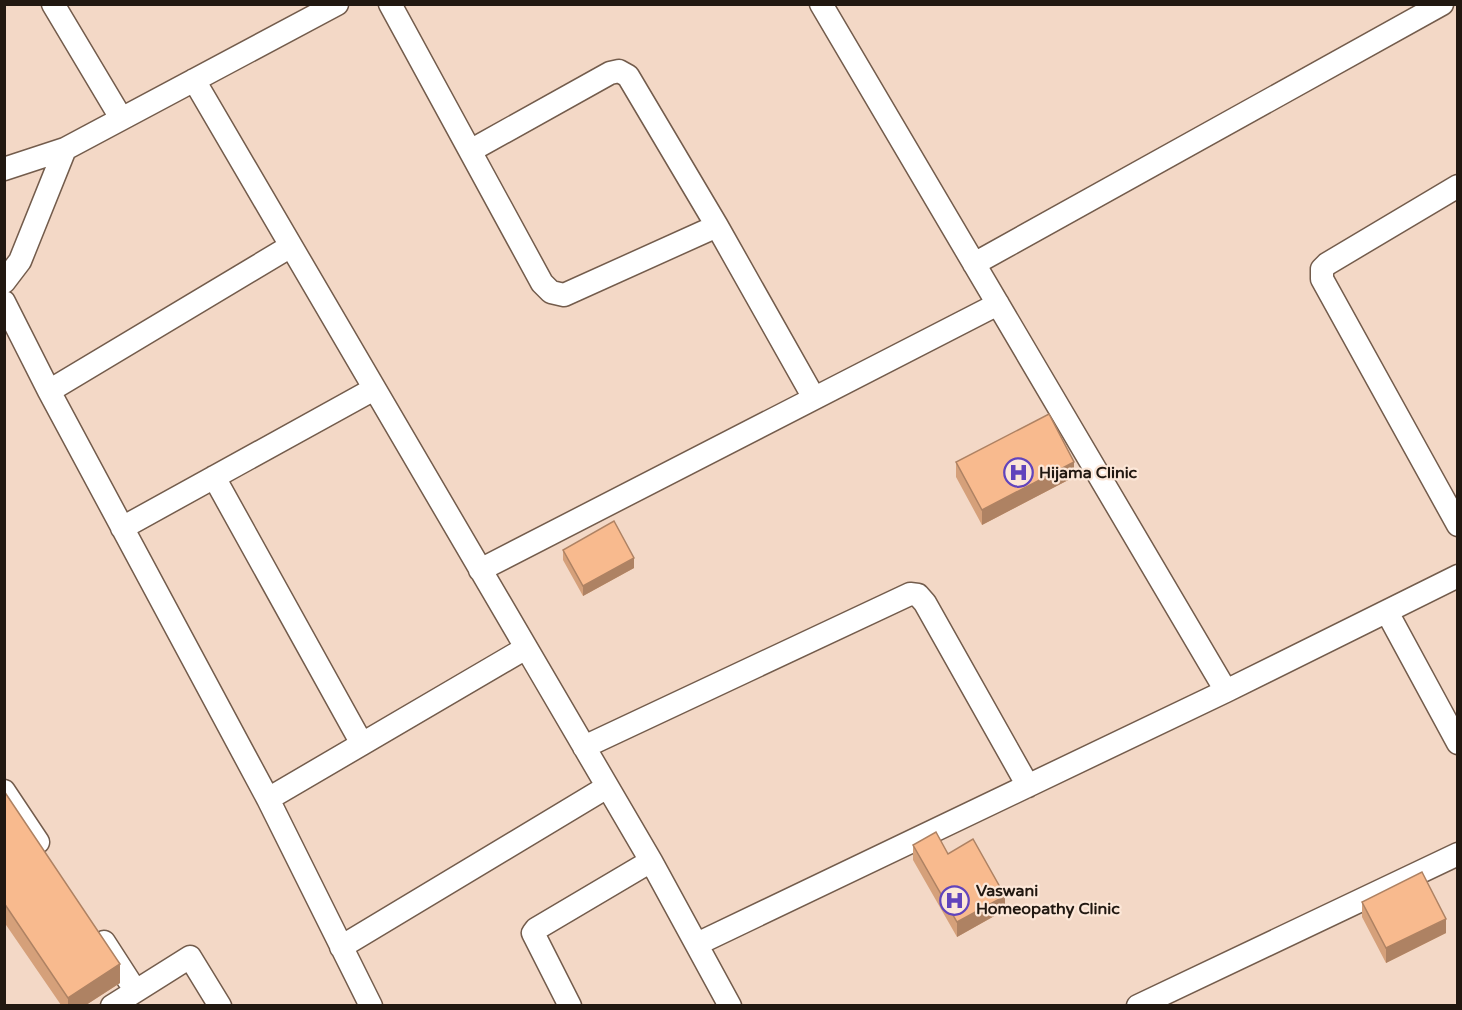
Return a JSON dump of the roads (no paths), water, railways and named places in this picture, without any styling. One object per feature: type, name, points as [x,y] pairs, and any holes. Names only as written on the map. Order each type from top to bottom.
[{"type":"street","points":[[53,4],[121,118]]},
{"type":"street","points":[[4,169],[65,149],[194,80],[296,13],[337,4]]},
{"type":"street","points":[[390,4],[542,283],[551,292],[564,295],[717,225]]},
{"type":"street","points":[[821,4],[1226,691]]},
{"type":"street","points":[[975,264],[1419,10],[1443,4]]},
{"type":"street","points":[[470,151],[610,73],[619,71],[628,76],[717,225],[814,398]]},
{"type":"street","points":[[194,80],[651,861],[697,944],[721,1002]]},
{"type":"street","points":[[4,282],[20,261],[65,149]]},
{"type":"street","points":[[1458,186],[1327,264],[1322,269],[1322,279],[1458,525]]},
{"type":"street","points":[[49,391],[291,246]]},
{"type":"street","points":[[4,302],[11,335],[49,391],[268,800],[371,1005]]},
{"type":"street","points":[[480,570],[998,304]]},
{"type":"street","points":[[122,528],[374,389]]},
{"type":"street","points":[[214,477],[362,744]]},
{"type":"street","points":[[697,944],[1226,691],[1458,576]]},
{"type":"street","points":[[584,747],[910,594],[918,595],[925,603],[1028,786]]},
{"type":"street","points":[[1387,612],[1458,743]]},
{"type":"street","points":[[268,800],[526,648]]},
{"type":"street","points":[[341,947],[607,787]]},
{"type":"street","points":[[4,791],[50,861]]},
{"type":"street","points":[[1138,1005],[1458,854]]},
{"type":"street","points":[[570,1005],[533,933],[536,928],[651,861]]},
{"type":"street","points":[[90,920],[135,990]]},
{"type":"street","points":[[112,1005],[190,957],[220,1005]]},
{"type":"place","name":"Hijama Clinic","points":[[1018,473]]},
{"type":"place","name":"Vaswani Homeopathy Clinic","points":[[955,900]]}]
